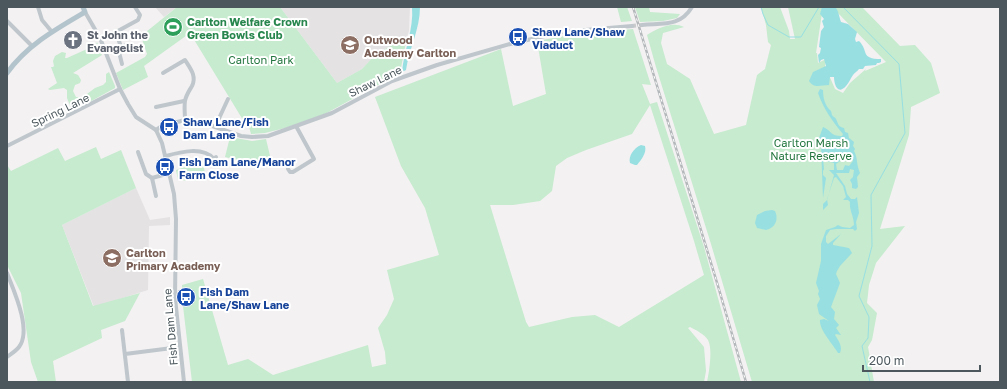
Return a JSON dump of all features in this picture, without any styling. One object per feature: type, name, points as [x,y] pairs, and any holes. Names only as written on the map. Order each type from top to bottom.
[{"type":"main road","points":[[7,73],[17,60],[32,46],[84,9]]},
{"type":"street","points":[[38,7],[42,20],[52,32]]},
{"type":"street","points":[[100,38],[116,32],[138,20],[140,15],[135,7]]},
{"type":"street","points":[[642,25],[681,20],[688,14],[692,7]]},
{"type":"street","points":[[84,9],[100,38],[120,89],[136,117],[156,130]]},
{"type":"street","points":[[8,23],[32,46]]},
{"type":"street","name":"Shaw Lane","points":[[156,130],[166,124],[185,120],[215,127],[235,134],[252,137],[277,133],[332,113],[392,81],[437,65],[562,32],[632,26]]},
{"type":"street","points":[[116,32],[121,47]]},
{"type":"street","points":[[122,64],[118,48],[127,45]]},
{"type":"street","points":[[163,72],[187,58],[194,80],[184,101],[185,120]]},
{"type":"street","name":"Spring Lane","points":[[7,146],[120,89]]},
{"type":"street","points":[[215,127],[228,99]]},
{"type":"street","points":[[156,107],[184,101]]},
{"type":"street","points":[[288,169],[290,172],[293,172],[314,159],[296,126]]},
{"type":"street","name":"Fish Dam Lane","points":[[156,130],[166,156],[174,194],[176,220],[175,298],[184,382]]},
{"type":"street","points":[[138,152],[146,174],[152,178],[156,196]]},
{"type":"street","points":[[166,156],[184,152],[206,154],[215,158],[209,163]]},
{"type":"street","points":[[152,178],[170,173]]},
{"type":"street","points":[[7,273],[17,297],[23,324],[23,332],[20,347],[7,358]]},
{"type":"street","points":[[122,330],[128,382]]},
{"type":"street","points":[[125,354],[180,347]]},
{"type":"shaded area","points":[[155,7],[177,7],[164,17]]},
{"type":"shaded area","name":"Outwood Academy Carlton","points":[[280,7],[410,7],[409,31],[407,37],[376,54],[362,69],[337,83]]},
{"type":"shaded area","name":"Carlton Primary Academy","points":[[136,188],[150,220],[170,217],[170,225],[149,226],[148,290],[94,307],[62,225]]},
{"type":"green space","name":"Carlton Park","points":[[177,7],[280,7],[337,83],[362,69],[376,54],[407,37],[400,73],[323,115],[285,128],[265,133],[251,134],[247,119],[243,120],[190,33],[144,66],[148,77],[123,90],[116,73],[145,57],[147,54],[141,36]]},
{"type":"green space","points":[[617,7],[627,7],[632,21],[621,22]]},
{"type":"green space","points":[[635,7],[649,7],[650,12],[680,14],[677,18],[663,21],[640,22]]},
{"type":"green space","name":"Carlton Marsh Nature Reserve","points":[[761,7],[780,7],[789,31],[790,39],[795,39],[788,7],[827,7],[822,13],[816,53],[818,63],[826,59],[825,66],[835,89],[843,93],[850,83],[866,69],[865,71],[886,62],[832,7],[862,7],[900,46],[915,45],[931,63],[940,93],[911,107],[909,135],[880,229],[905,226],[876,263],[869,285],[867,303],[877,313],[872,340],[868,347],[874,382],[752,382],[656,67],[647,35],[660,28],[670,25],[679,25],[684,27],[663,33],[661,43],[667,64],[690,79],[714,134],[746,125],[757,75],[765,69],[771,45],[768,42],[766,25]]},
{"type":"green space","points":[[633,29],[651,85],[642,84],[650,104],[657,102],[704,247],[741,382],[707,382],[710,361],[708,340],[700,332],[690,327],[688,328],[704,347],[706,371],[704,382],[192,382],[182,285],[203,279],[228,365],[248,359],[273,375],[368,345],[372,367],[386,364],[385,352],[378,328],[387,315],[394,299],[387,270],[439,255],[425,208],[401,166],[375,97],[501,49],[513,106],[546,94],[537,41],[570,35]],"holes":[[[650,105],[704,275],[619,327],[595,315],[572,317],[529,327],[526,322],[490,205],[513,205],[540,201],[552,191],[556,166],[567,158],[632,134]]]},
{"type":"green space","points":[[97,42],[102,55],[73,73],[78,75],[81,80],[80,83],[75,85],[73,91],[76,97],[83,97],[95,88],[103,85],[106,82],[106,74],[109,72],[115,88],[73,111],[67,98],[67,90],[64,88],[48,89],[57,83],[51,67],[54,66],[53,61],[55,56],[62,52],[66,53],[65,58],[67,58],[96,45]]},
{"type":"green space","points":[[230,137],[252,141],[266,139],[271,160],[241,161],[225,157]]},
{"type":"green space","points":[[96,147],[101,159],[121,150],[136,188],[62,225],[93,306],[140,293],[125,321],[101,330],[102,338],[53,361],[56,382],[38,382],[31,362],[21,293],[7,265],[7,165],[11,171],[58,148],[65,161]]},
{"type":"green space","points":[[203,161],[206,181],[178,180],[176,170]]},
{"type":"water","points":[[412,7],[420,7],[420,15],[406,70],[402,72],[412,23]]},
{"type":"water","points":[[822,7],[835,7],[841,22],[848,24],[857,32],[855,39],[856,42],[859,41],[867,56],[874,59],[881,59],[881,62],[877,63],[876,65],[865,66],[863,69],[859,69],[848,84],[840,90],[835,85],[834,77],[830,77],[829,85],[815,86],[809,81],[813,72],[826,66],[824,59],[819,63],[818,55],[821,48],[819,47],[821,31],[824,27],[822,21],[824,19],[820,14]]},
{"type":"water","points":[[820,89],[823,90],[823,96],[827,107],[836,118],[839,126],[844,128],[845,132],[848,133],[849,138],[854,142],[853,146],[860,173],[857,177],[858,187],[856,189],[852,188],[850,180],[853,177],[854,170],[850,169],[849,173],[836,173],[845,186],[847,194],[851,199],[855,199],[857,197],[859,213],[856,222],[857,229],[855,231],[853,229],[830,230],[826,236],[826,242],[828,244],[841,234],[833,245],[849,248],[852,253],[837,271],[836,274],[840,283],[831,307],[835,312],[834,319],[839,325],[836,328],[841,335],[835,335],[841,346],[840,353],[838,353],[820,324],[820,320],[824,319],[829,321],[819,314],[817,305],[820,299],[816,283],[821,261],[821,244],[826,230],[838,225],[850,228],[854,225],[854,222],[850,202],[848,200],[843,200],[846,197],[843,186],[836,177],[834,178],[829,194],[834,175],[829,170],[834,170],[834,163],[827,161],[833,161],[834,157],[831,153],[826,154],[823,158],[823,175],[826,178],[823,198],[821,146],[819,138],[823,127],[835,135],[842,136],[843,134],[829,115],[818,93]],"holes":[[[842,154],[844,159],[846,159],[846,155],[850,154],[853,161],[849,166],[845,165],[843,170],[837,170],[836,164],[840,161],[837,155]]]},
{"type":"water","points":[[641,145],[645,146],[642,159],[637,165],[630,163],[632,152]]},
{"type":"water","points":[[827,200],[828,205],[823,210],[823,204]]},
{"type":"water","points":[[765,211],[775,211],[777,217],[774,225],[766,230],[757,228],[755,223],[757,215]]},
{"type":"waterway","points":[[761,7],[768,25],[789,37],[801,37],[819,7]]},
{"type":"waterway","points":[[843,7],[899,64],[905,133],[871,195],[872,246],[859,296],[869,317],[868,338],[862,346],[870,382]]},
{"type":"tunnel","points":[[632,26],[642,25]]},
{"type":"railway","points":[[633,7],[746,382]]},
{"type":"place","name":"Carlton Welfare Crown Green Bowls Club","points":[[173,27]]},
{"type":"place","name":"Shaw Lane/Shaw Viaduct","points":[[518,37]]},
{"type":"place","name":"St John the Evangelist","points":[[73,40]]},
{"type":"place","name":"Outwood Academy Carlton","points":[[350,45]]},
{"type":"place","name":"Shaw Lane/Fish Dam Lane","points":[[169,127]]},
{"type":"place","name":"Fish Dam Lane/Manor Farm Close","points":[[165,167]]},
{"type":"place","name":"Carlton Primary Academy","points":[[112,258]]},
{"type":"place","name":"Fish Dam Lane/Shaw Lane","points":[[186,297]]}]
